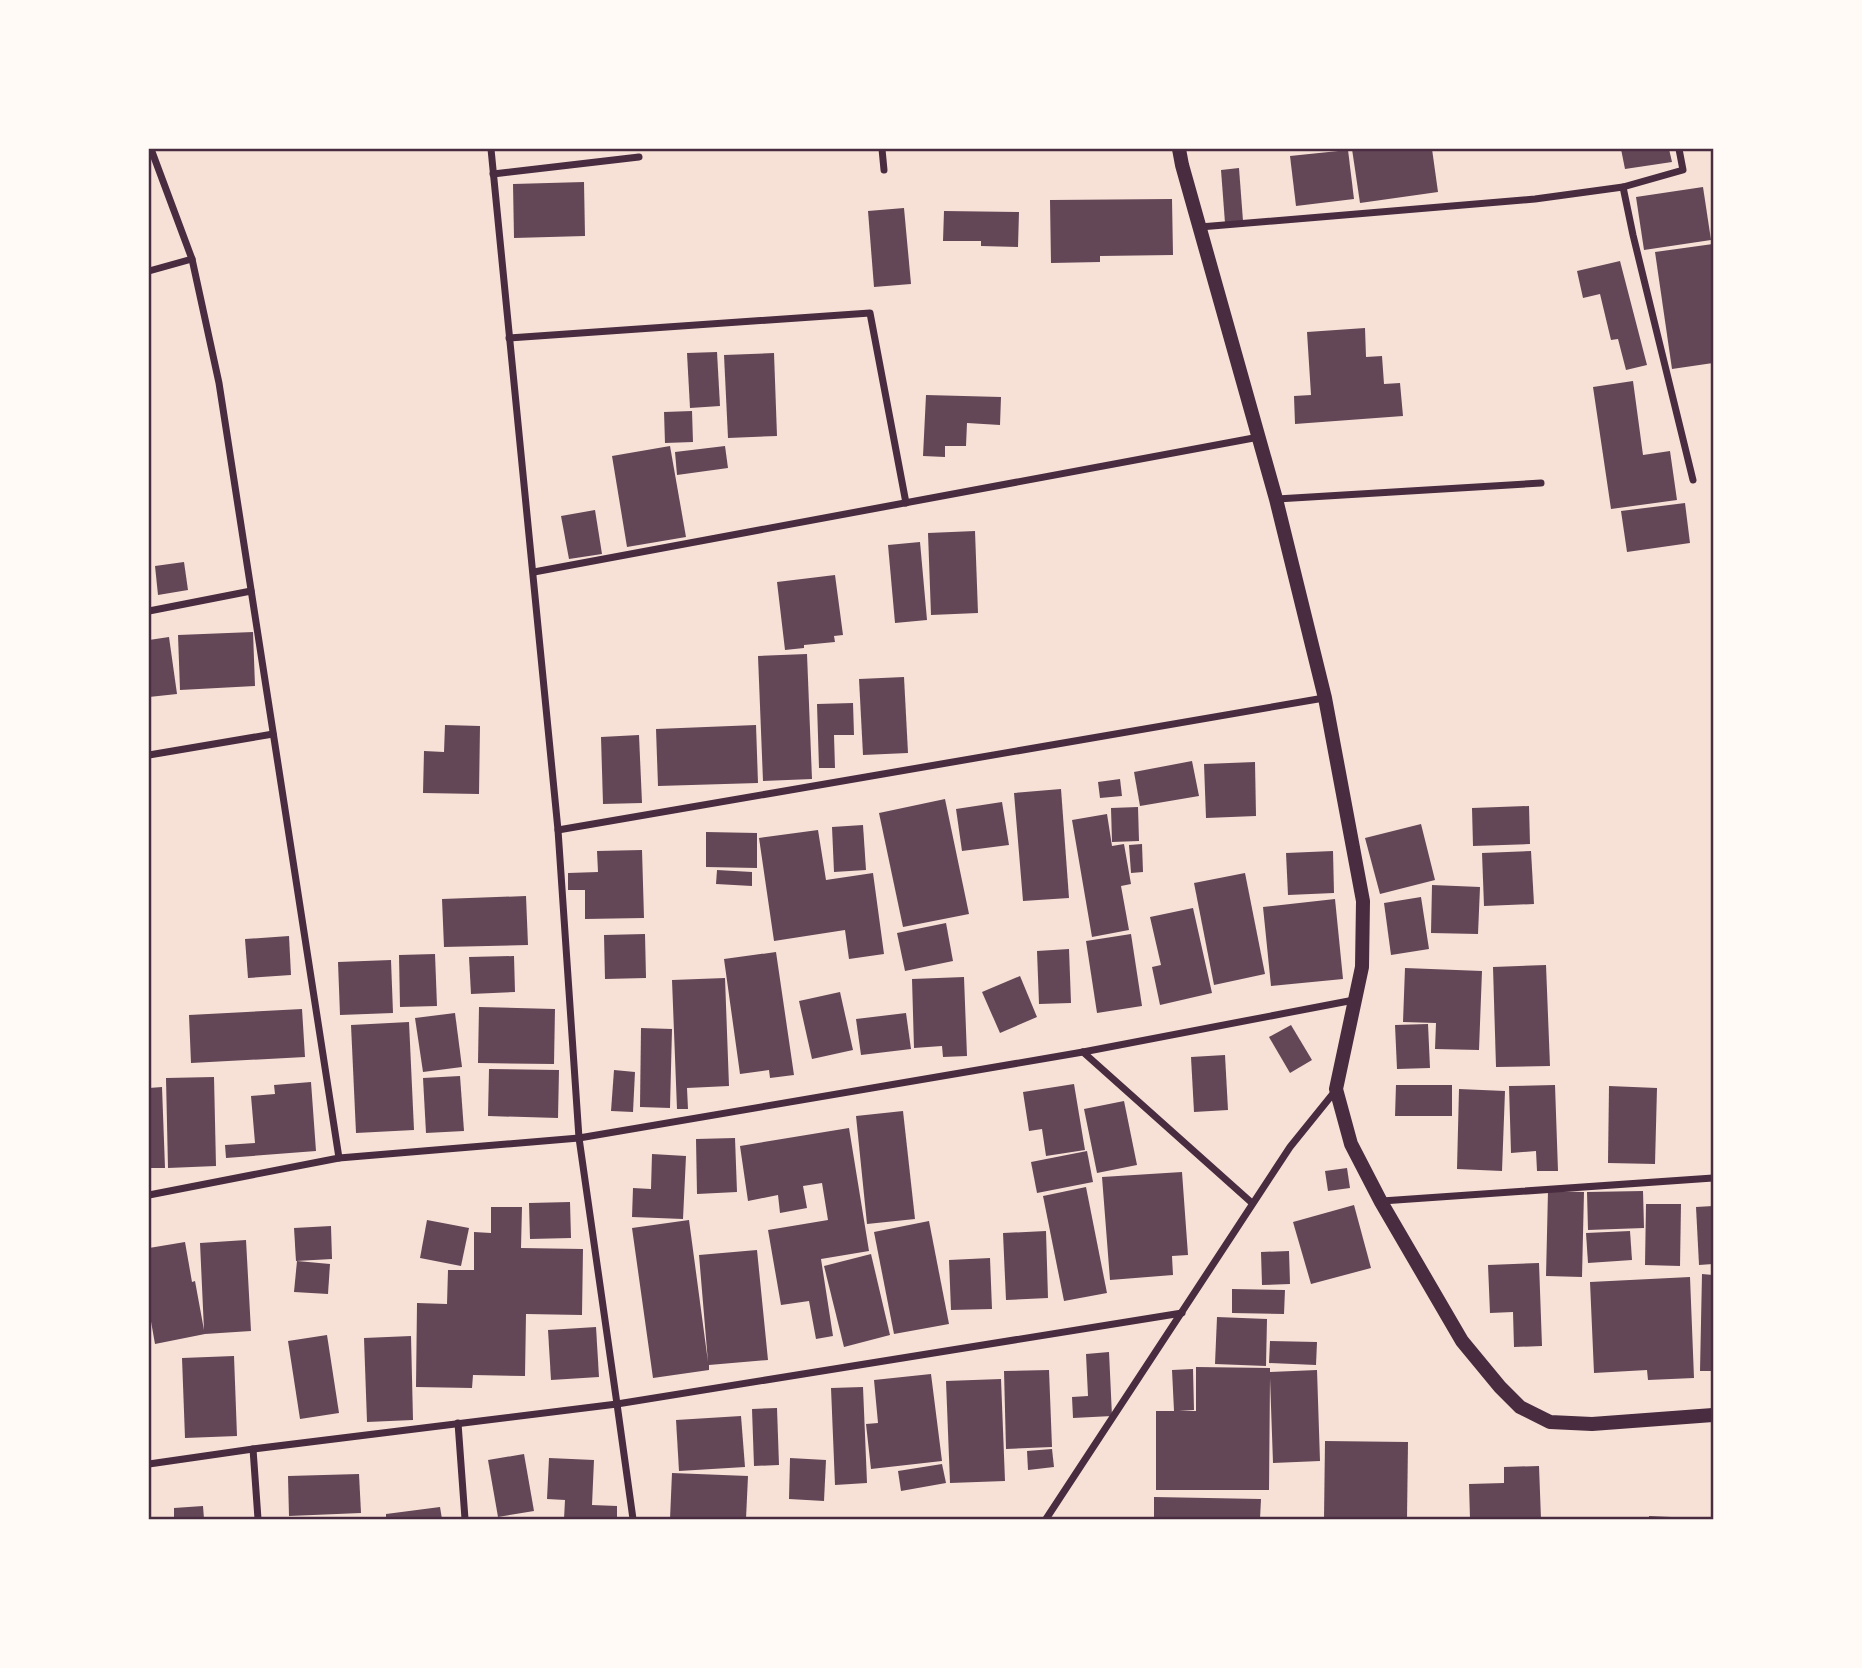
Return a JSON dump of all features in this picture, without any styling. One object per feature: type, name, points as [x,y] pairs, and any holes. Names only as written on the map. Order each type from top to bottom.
[{"type":"main road","points":[[1179,149],[1260,437],[1325,698],[1363,901],[1362,967],[1336,1089],[1352,1144],[1381,1202],[1462,1341],[1520,1407],[1550,1422],[1592,1424],[1713,1415]]},
{"type":"street","points":[[151,149],[192,259],[219,383],[339,1158]]},
{"type":"street","points":[[491,149],[558,830],[579,1138],[633,1519]]},
{"type":"street","points":[[881,149],[884,170]]},
{"type":"street","points":[[1199,227],[1535,199],[1623,187],[1683,170],[1679,149]]},
{"type":"street","points":[[493,174],[639,157]]},
{"type":"street","points":[[1623,187],[1693,480]]},
{"type":"street","points":[[149,271],[192,259]]},
{"type":"street","points":[[509,338],[870,313],[906,503]]},
{"type":"street","points":[[534,572],[1260,437]]},
{"type":"street","points":[[1276,499],[1541,483]]},
{"type":"street","points":[[149,611],[251,591]]},
{"type":"street","points":[[558,830],[1325,698]]},
{"type":"street","points":[[149,755],[273,734]]},
{"type":"street","points":[[149,1195],[339,1158],[579,1138],[1083,1052],[1354,1000]]},
{"type":"street","points":[[1083,1052],[1252,1203]]},
{"type":"street","points":[[1046,1519],[1252,1203],[1290,1147],[1336,1089]]},
{"type":"street","points":[[1381,1202],[1713,1178]]},
{"type":"street","points":[[149,1464],[617,1404],[1182,1313]]},
{"type":"street","points":[[458,1423],[466,1519]]},
{"type":"street","points":[[253,1449],[258,1519]]},
{"type":"building","points":[[1352,149],[1432,149],[1438,192],[1360,203]]},
{"type":"building","points":[[1621,149],[1669,149],[1672,162],[1625,169]]},
{"type":"building","points":[[1348,150],[1354,199],[1296,206],[1290,156]]},
{"type":"building","points":[[1239,168],[1243,221],[1225,223],[1221,170]]},
{"type":"building","points":[[584,182],[585,236],[514,238],[513,184]]},
{"type":"building","points":[[1703,187],[1711,240],[1644,250],[1636,197]]},
{"type":"building","points":[[1172,199],[1173,255],[1100,256],[1100,262],[1051,263],[1050,200]]},
{"type":"building","points":[[904,208],[911,284],[874,287],[868,211]]},
{"type":"building","points":[[944,211],[1019,212],[1018,247],[981,246],[981,241],[943,241]]},
{"type":"building","points":[[1713,244],[1713,363],[1672,369],[1655,252]]},
{"type":"building","points":[[1620,261],[1647,365],[1626,370],[1618,339],[1611,340],[1600,294],[1583,298],[1577,271]]},
{"type":"building","points":[[1365,328],[1366,357],[1382,356],[1384,384],[1400,383],[1403,416],[1295,424],[1294,396],[1311,395],[1307,332]]},
{"type":"building","points":[[717,352],[720,406],[690,408],[687,353]]},
{"type":"building","points":[[774,353],[777,436],[728,438],[724,355]]},
{"type":"building","points":[[1633,381],[1643,455],[1670,451],[1677,500],[1611,509],[1593,387]]},
{"type":"building","points":[[926,395],[1001,397],[1000,425],[967,423],[966,446],[945,446],[945,457],[923,456]]},
{"type":"building","points":[[692,411],[693,442],[665,443],[664,412]]},
{"type":"building","points":[[670,446],[686,537],[627,547],[612,456]]},
{"type":"building","points":[[725,446],[728,468],[677,475],[675,452]]},
{"type":"building","points":[[1685,503],[1690,543],[1627,552],[1621,511]]},
{"type":"building","points":[[595,510],[602,554],[569,559],[561,516]]},
{"type":"building","points":[[975,531],[978,613],[931,615],[928,533]]},
{"type":"building","points":[[920,542],[927,620],[895,623],[888,545]]},
{"type":"building","points":[[184,562],[188,590],[158,595],[155,566]]},
{"type":"building","points":[[835,575],[843,635],[834,636],[835,642],[785,650],[777,582]]},
{"type":"building","points":[[253,632],[255,686],[180,690],[178,635]]},
{"type":"building","points":[[169,637],[177,694],[149,697],[149,640]]},
{"type":"building","points":[[807,654],[812,779],[763,781],[758,656]]},
{"type":"building","points":[[904,677],[908,753],[863,755],[859,679]]},
{"type":"building","points":[[853,703],[854,735],[834,735],[835,768],[819,768],[817,704]]},
{"type":"building","points":[[445,725],[480,726],[479,794],[423,793],[424,751],[444,752]]},
{"type":"building","points":[[756,725],[758,783],[658,786],[656,729]]},
{"type":"building","points":[[639,735],[642,803],[603,804],[601,737]]},
{"type":"building","points":[[1192,761],[1199,796],[1140,806],[1134,772]]},
{"type":"building","points":[[1255,762],[1256,816],[1206,818],[1204,764]]},
{"type":"building","points":[[1120,779],[1122,796],[1100,798],[1098,782]]},
{"type":"building","points":[[1061,789],[1069,898],[1023,901],[1014,793]]},
{"type":"building","points":[[945,799],[969,914],[903,927],[879,813]]},
{"type":"building","points":[[1002,802],[1009,845],[962,851],[956,809]]},
{"type":"building","points":[[1529,806],[1530,844],[1473,846],[1472,808]]},
{"type":"building","points":[[1138,807],[1139,841],[1112,842],[1111,808]]},
{"type":"building","points":[[1107,814],[1112,846],[1124,844],[1131,884],[1121,886],[1129,930],[1092,937],[1072,820]]},
{"type":"building","points":[[1421,824],[1435,880],[1380,894],[1365,838]]},
{"type":"building","points":[[863,825],[866,870],[834,872],[832,827]]},
{"type":"building","points":[[818,830],[826,880],[873,873],[884,954],[849,959],[845,930],[774,941],[759,838]]},
{"type":"building","points":[[706,832],[757,833],[757,868],[706,867]]},
{"type":"building","points":[[1142,844],[1143,872],[1131,873],[1129,845]]},
{"type":"building","points":[[642,850],[644,918],[585,919],[585,890],[568,890],[568,873],[598,872],[597,851]]},
{"type":"building","points":[[1333,851],[1334,893],[1288,895],[1286,853]]},
{"type":"building","points":[[1531,851],[1534,904],[1484,906],[1482,853]]},
{"type":"building","points":[[717,870],[752,872],[752,886],[716,884]]},
{"type":"building","points":[[1245,873],[1265,974],[1214,985],[1194,883]]},
{"type":"building","points":[[1432,885],[1480,887],[1478,934],[1431,933]]},
{"type":"building","points":[[526,896],[528,945],[444,947],[442,899]]},
{"type":"building","points":[[1421,897],[1429,949],[1391,955],[1384,903]]},
{"type":"building","points":[[1335,899],[1343,979],[1271,986],[1263,907]]},
{"type":"building","points":[[1193,908],[1212,993],[1160,1005],[1152,967],[1161,965],[1150,917]]},
{"type":"building","points":[[946,923],[953,961],[905,971],[897,933]]},
{"type":"building","points":[[645,934],[646,978],[605,979],[604,935]]},
{"type":"building","points":[[1131,934],[1142,1006],[1097,1013],[1086,941]]},
{"type":"building","points":[[289,936],[291,975],[248,978],[245,939]]},
{"type":"building","points":[[1069,949],[1071,1003],[1039,1004],[1037,951]]},
{"type":"building","points":[[776,952],[794,1075],[770,1078],[769,1070],[740,1074],[724,959]]},
{"type":"building","points":[[435,954],[437,1006],[400,1007],[399,955]]},
{"type":"building","points":[[514,956],[515,992],[471,994],[469,957]]},
{"type":"building","points":[[391,960],[393,1013],[340,1015],[338,962]]},
{"type":"building","points":[[1546,965],[1550,1066],[1496,1067],[1493,967]]},
{"type":"building","points":[[1405,968],[1482,971],[1479,1050],[1435,1049],[1436,1023],[1403,1022]]},
{"type":"building","points":[[1020,976],[1037,1017],[1000,1033],[982,992]]},
{"type":"building","points":[[964,977],[967,1056],[943,1057],[942,1046],[914,1048],[912,979]]},
{"type":"building","points":[[725,978],[729,1086],[687,1088],[688,1109],[677,1109],[672,980]]},
{"type":"building","points":[[840,992],[853,1050],[812,1059],[799,1001]]},
{"type":"building","points":[[479,1007],[555,1009],[554,1064],[478,1063]]},
{"type":"building","points":[[302,1009],[305,1057],[191,1063],[189,1015]]},
{"type":"building","points":[[455,1013],[462,1067],[423,1072],[415,1018]]},
{"type":"building","points":[[906,1013],[911,1049],[861,1055],[856,1019]]},
{"type":"building","points":[[409,1022],[414,1130],[356,1133],[351,1025]]},
{"type":"building","points":[[1428,1024],[1430,1068],[1397,1069],[1395,1025]]},
{"type":"building","points":[[1291,1025],[1312,1060],[1290,1073],[1269,1037]]},
{"type":"building","points":[[641,1028],[672,1029],[670,1108],[640,1107]]},
{"type":"building","points":[[1225,1055],[1228,1110],[1194,1112],[1191,1057]]},
{"type":"building","points":[[489,1069],[559,1070],[558,1118],[488,1116]]},
{"type":"building","points":[[614,1070],[635,1072],[633,1112],[611,1111]]},
{"type":"building","points":[[460,1076],[464,1131],[426,1133],[423,1078]]},
{"type":"building","points":[[214,1077],[216,1166],[168,1168],[166,1078]]},
{"type":"building","points":[[311,1082],[316,1151],[226,1158],[225,1145],[255,1143],[251,1096],[275,1094],[274,1085]]},
{"type":"building","points":[[1074,1084],[1085,1150],[1046,1156],[1042,1129],[1029,1131],[1023,1092]]},
{"type":"building","points":[[1396,1085],[1452,1085],[1452,1116],[1395,1116]]},
{"type":"building","points":[[1555,1085],[1558,1171],[1537,1171],[1536,1151],[1511,1153],[1509,1086]]},
{"type":"building","points":[[1609,1086],[1657,1088],[1655,1164],[1608,1163]]},
{"type":"building","points":[[162,1087],[165,1168],[149,1168],[149,1088]]},
{"type":"building","points":[[1459,1089],[1505,1091],[1502,1171],[1457,1169]]},
{"type":"building","points":[[1124,1101],[1137,1165],[1097,1173],[1084,1109]]},
{"type":"building","points":[[903,1111],[915,1219],[867,1224],[856,1116]]},
{"type":"building","points":[[849,1128],[869,1251],[821,1259],[833,1336],[816,1339],[809,1301],[781,1305],[768,1230],[828,1220],[822,1183],[803,1186],[807,1208],[780,1213],[778,1195],[748,1201],[740,1146]]},
{"type":"building","points":[[735,1138],[737,1192],[697,1194],[696,1139]]},
{"type":"building","points":[[1087,1151],[1093,1182],[1037,1193],[1031,1162]]},
{"type":"building","points":[[652,1154],[686,1156],[683,1219],[632,1217],[633,1188],[651,1189]]},
{"type":"building","points":[[1347,1168],[1350,1188],[1328,1191],[1325,1171]]},
{"type":"building","points":[[1182,1172],[1188,1255],[1172,1256],[1173,1275],[1110,1280],[1102,1177]]},
{"type":"building","points":[[1086,1187],[1107,1293],[1064,1301],[1043,1196]]},
{"type":"building","points":[[1548,1191],[1584,1192],[1582,1277],[1546,1276]]},
{"type":"building","points":[[1643,1191],[1644,1228],[1588,1230],[1587,1192]]},
{"type":"building","points":[[570,1202],[571,1238],[530,1239],[529,1203]]},
{"type":"building","points":[[1646,1204],[1681,1204],[1680,1266],[1645,1265]]},
{"type":"building","points":[[1354,1205],[1371,1268],[1311,1284],[1293,1222]]},
{"type":"building","points":[[1713,1206],[1713,1264],[1699,1265],[1696,1207]]},
{"type":"building","points":[[491,1207],[522,1207],[521,1248],[583,1249],[582,1315],[526,1314],[525,1376],[473,1375],[472,1388],[416,1387],[417,1303],[447,1304],[448,1270],[474,1270],[474,1232],[491,1233]]},
{"type":"building","points":[[427,1220],[469,1228],[461,1266],[420,1258]]},
{"type":"building","points":[[689,1220],[708,1362],[699,1255],[757,1250],[768,1360],[709,1365],[709,1370],[653,1378],[632,1228]]},
{"type":"building","points":[[929,1221],[949,1324],[894,1334],[874,1232]]},
{"type":"building","points":[[331,1226],[332,1259],[296,1261],[294,1228]]},
{"type":"building","points":[[1046,1231],[1048,1298],[1006,1300],[1003,1233]]},
{"type":"building","points":[[1630,1231],[1632,1260],[1588,1263],[1586,1233]]},
{"type":"building","points":[[246,1240],[251,1331],[205,1334],[155,1344],[149,1310],[149,1248],[185,1242],[204,1330],[200,1243]]},
{"type":"building","points":[[1289,1251],[1290,1284],[1262,1285],[1261,1252]]},
{"type":"building","points":[[871,1254],[890,1335],[844,1347],[824,1266]]},
{"type":"building","points":[[990,1258],[992,1309],[951,1310],[949,1260]]},
{"type":"building","points":[[297,1261],[330,1264],[328,1294],[294,1292]]},
{"type":"building","points":[[1539,1263],[1542,1346],[1514,1347],[1513,1312],[1490,1313],[1488,1265]]},
{"type":"building","points":[[1702,1274],[1713,1275],[1713,1371],[1700,1371]]},
{"type":"building","points":[[1690,1277],[1694,1378],[1648,1380],[1647,1370],[1594,1373],[1590,1282]]},
{"type":"building","points":[[1232,1289],[1285,1290],[1284,1314],[1232,1313]]},
{"type":"building","points":[[1217,1317],[1267,1319],[1266,1366],[1215,1364]]},
{"type":"building","points":[[596,1327],[599,1377],[551,1380],[548,1330]]},
{"type":"building","points":[[327,1335],[339,1413],[300,1419],[288,1341]]},
{"type":"building","points":[[411,1336],[413,1420],[367,1422],[364,1338]]},
{"type":"building","points":[[1270,1341],[1317,1342],[1316,1365],[1269,1363]]},
{"type":"building","points":[[1109,1352],[1112,1416],[1073,1418],[1072,1397],[1088,1396],[1086,1354]]},
{"type":"building","points":[[234,1356],[237,1436],[185,1438],[182,1358]]},
{"type":"building","points":[[1196,1367],[1270,1368],[1270,1372],[1317,1370],[1320,1461],[1273,1463],[1270,1378],[1269,1490],[1156,1490],[1156,1411],[1174,1411],[1172,1370],[1193,1369],[1194,1410],[1179,1411],[1196,1411]]},
{"type":"building","points":[[1049,1370],[1052,1447],[1006,1449],[1004,1371]]},
{"type":"building","points":[[931,1374],[942,1461],[871,1469],[866,1424],[878,1423],[874,1380]]},
{"type":"building","points":[[1001,1379],[1005,1481],[950,1483],[946,1381]]},
{"type":"building","points":[[863,1387],[867,1483],[835,1485],[831,1388]]},
{"type":"building","points":[[777,1408],[779,1465],[754,1466],[752,1409]]},
{"type":"building","points":[[741,1416],[745,1467],[679,1471],[676,1420]]},
{"type":"building","points":[[1325,1441],[1408,1442],[1407,1519],[1324,1519]]},
{"type":"building","points":[[1052,1449],[1054,1467],[1028,1470],[1027,1451]]},
{"type":"building","points":[[524,1454],[534,1511],[498,1517],[488,1460]]},
{"type":"building","points":[[549,1458],[594,1460],[592,1505],[617,1506],[617,1519],[564,1519],[565,1500],[547,1499]]},
{"type":"building","points":[[790,1458],[826,1460],[824,1501],[789,1499]]},
{"type":"building","points":[[942,1464],[946,1483],[901,1491],[898,1471]]},
{"type":"building","points":[[1539,1466],[1541,1519],[1470,1519],[1469,1484],[1504,1483],[1504,1467]]},
{"type":"building","points":[[672,1473],[748,1476],[746,1519],[670,1519]]},
{"type":"building","points":[[359,1474],[361,1513],[289,1516],[288,1476]]},
{"type":"building","points":[[1154,1497],[1261,1499],[1260,1519],[1154,1518]]},
{"type":"building","points":[[203,1506],[204,1519],[174,1519],[174,1508]]},
{"type":"building","points":[[440,1507],[442,1519],[386,1519],[386,1514]]},
{"type":"building","points":[[1649,1516],[1671,1517],[1671,1519],[1649,1519]]}]
